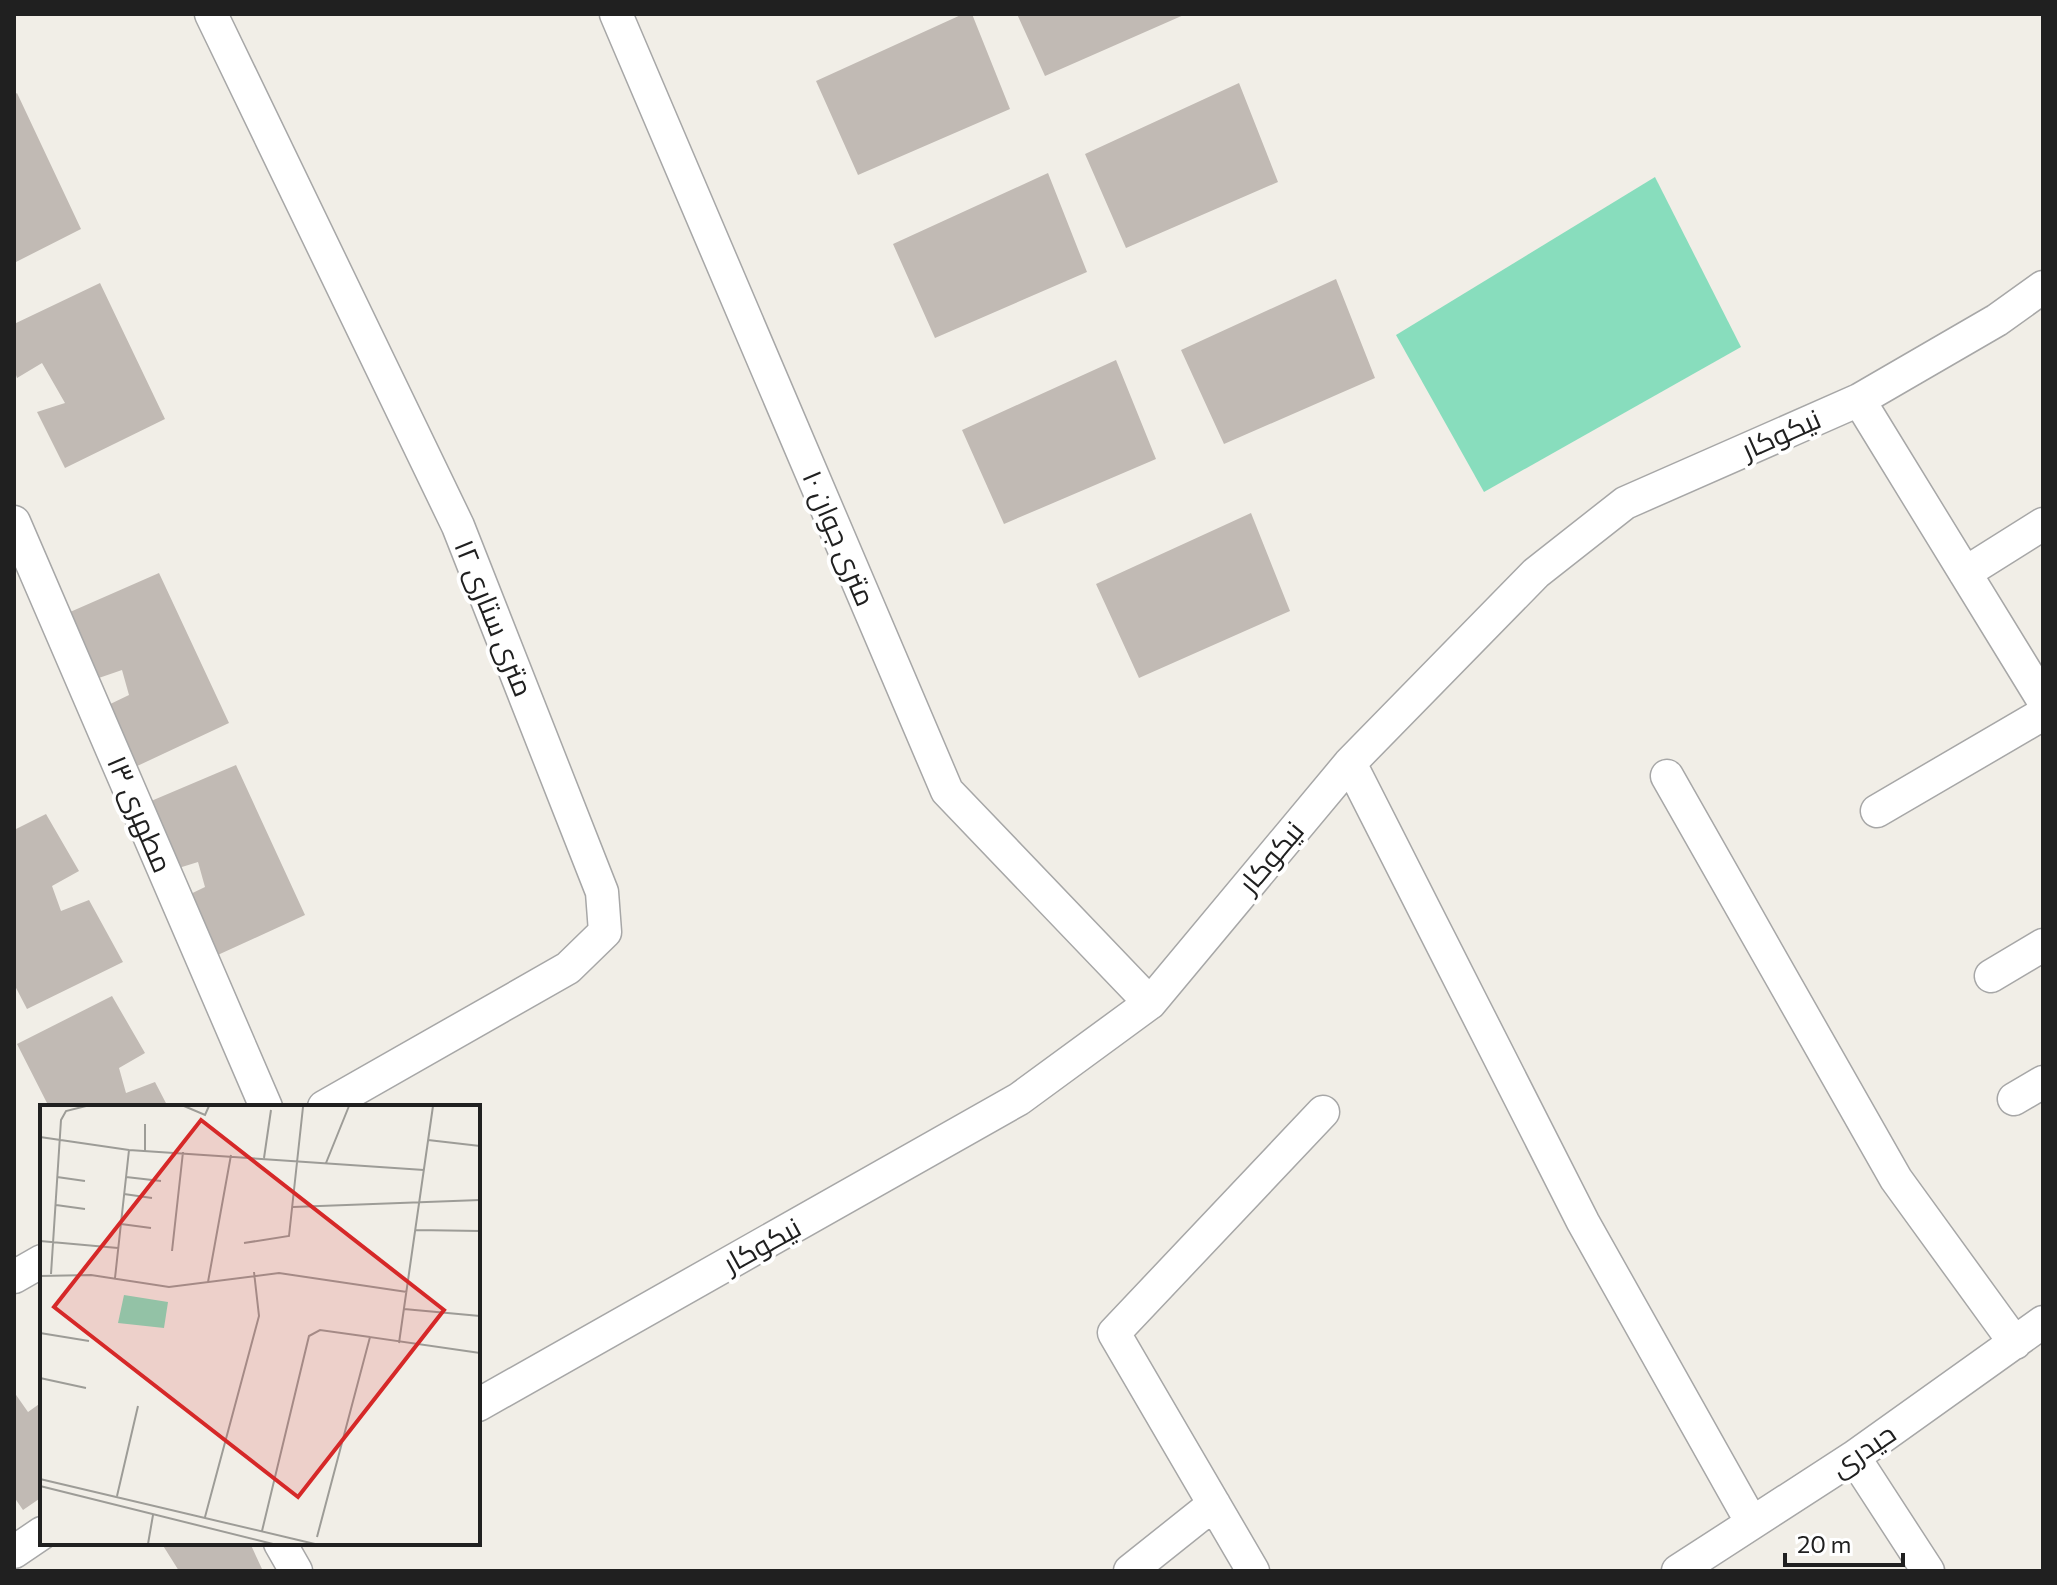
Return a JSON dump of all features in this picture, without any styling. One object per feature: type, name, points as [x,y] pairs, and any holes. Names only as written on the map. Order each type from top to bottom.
[{"type":"street","name":"۱۲ متری ستاری","points":[[211,14],[458,526],[602,892],[605,932],[568,968],[328,1105]]},
{"type":"street","name":"۱۰ متری جوان","points":[[616,14],[947,791],[1150,1003]]},
{"type":"street","name":"نیکوکار","points":[[480,1404],[1019,1099],[1150,1003],[1350,763],[1536,573],[1625,503],[1859,400],[1997,320],[2043,287]]},
{"type":"street","points":[[1859,400],[2043,700]]},
{"type":"street","name":"مطهری ۱۳","points":[[14,522],[265,1105]]},
{"type":"street","points":[[1965,573],[2043,524]]},
{"type":"street","points":[[1877,811],[2043,714]]},
{"type":"street","points":[[1350,763],[1583,1222],[1752,1523]]},
{"type":"street","points":[[1667,776],[1896,1179],[2015,1343]]},
{"type":"street","points":[[1991,976],[2043,945]]},
{"type":"street","points":[[2014,1099],[2043,1082]]},
{"type":"street","points":[[1253,1571],[1114,1333],[1323,1112]]},
{"type":"street","points":[[14,1277],[40,1262]]},
{"type":"street","name":"حیدری","points":[[1678,1571],[1854,1457],[2043,1322]]},
{"type":"street","points":[[1854,1457],[1928,1571]]},
{"type":"street","points":[[1130,1571],[1214,1504]]},
{"type":"street","points":[[14,1552],[40,1534]]},
{"type":"street","points":[[281,1545],[296,1571]]},
{"type":"green space","points":[[1655,177],[1741,347],[1484,492],[1396,335]]},
{"type":"building","points":[[963,14],[972,14],[1010,109],[858,175],[816,81]]},
{"type":"building","points":[[1017,14],[1186,14],[1045,76]]},
{"type":"building","points":[[1239,83],[1278,182],[1126,248],[1085,154]]},
{"type":"building","points":[[17,93],[81,229],[14,263],[14,95]]},
{"type":"building","points":[[1048,173],[1087,272],[935,338],[893,244]]},
{"type":"building","points":[[1336,279],[1375,378],[1224,444],[1181,350]]},
{"type":"building","points":[[100,283],[165,419],[65,468],[37,412],[65,403],[42,363],[17,378],[14,369],[14,324]]},
{"type":"building","points":[[1116,360],[1156,459],[1004,524],[962,430]]},
{"type":"building","points":[[1251,513],[1290,611],[1139,678],[1096,584]]},
{"type":"building","points":[[159,573],[229,723],[133,768],[102,708],[129,695],[122,670],[93,680],[61,616]]},
{"type":"building","points":[[236,765],[305,915],[209,959],[178,900],[205,887],[198,862],[169,871],[137,807]]},
{"type":"building","points":[[46,814],[79,871],[52,886],[61,911],[89,900],[123,962],[27,1009],[14,984],[14,830]]},
{"type":"building","points":[[112,996],[145,1053],[119,1068],[126,1093],[155,1082],[167,1105],[48,1105],[17,1044]]},
{"type":"building","points":[[14,1392],[28,1412],[40,1403],[40,1498],[23,1510],[14,1497]]},
{"type":"building","points":[[163,1545],[251,1545],[262,1569],[258,1571],[179,1571]]}]
